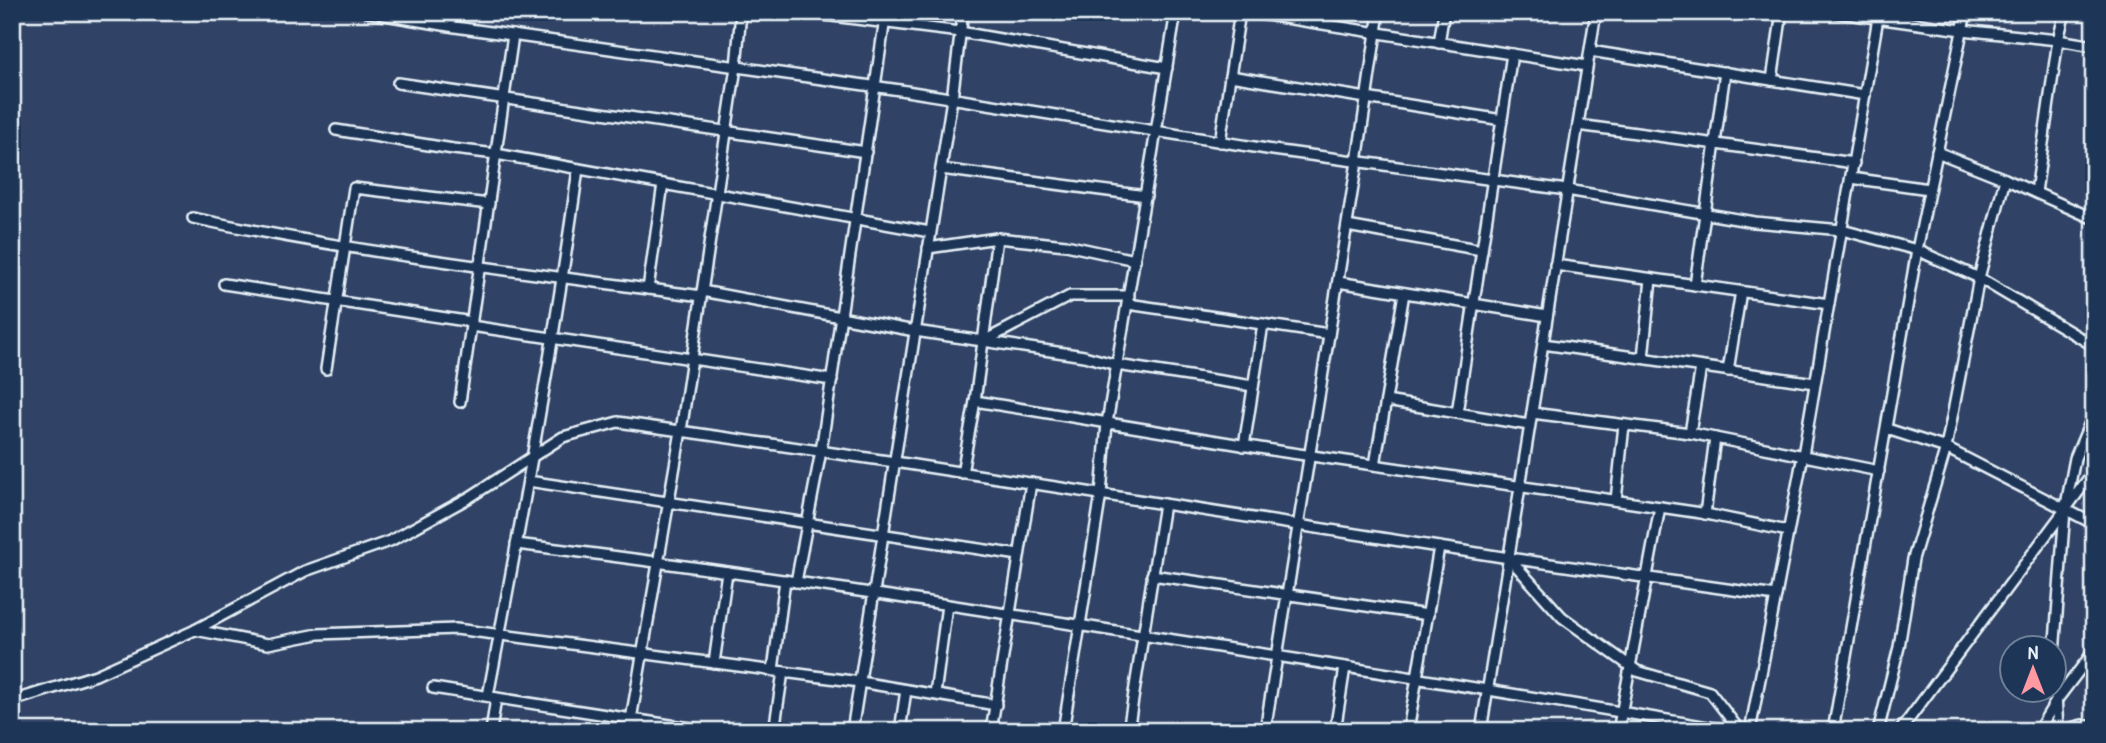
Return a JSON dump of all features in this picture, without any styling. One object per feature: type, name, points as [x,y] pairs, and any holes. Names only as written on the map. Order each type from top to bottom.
[{"type":"street","points":[[368,12],[876,87],[1220,142],[1567,190],[1754,222],[1842,230],[1917,250],[1979,278],[2094,346]]},
{"type":"street","points":[[629,731],[681,431],[736,67],[741,12]]},
{"type":"street","points":[[800,12],[885,17],[1167,68]]},
{"type":"street","points":[[852,731],[941,169],[963,12]]},
{"type":"street","points":[[1063,731],[1101,494],[1107,423],[1176,12]]},
{"type":"street","points":[[1220,142],[1240,12]]},
{"type":"street","points":[[1246,12],[1587,66]]},
{"type":"street","points":[[1265,731],[1379,12]]},
{"type":"street","points":[[1439,43],[1444,12]]},
{"type":"street","points":[[1481,731],[1596,12]]},
{"type":"street","points":[[1772,80],[1782,12]]},
{"type":"street","points":[[1833,12],[1878,15],[1962,30],[2094,46]]},
{"type":"street","points":[[1833,731],[1917,250],[1966,12]]},
{"type":"street","points":[[2036,192],[2058,40],[2065,12]]},
{"type":"street","points":[[1750,731],[1803,455],[1878,15]]},
{"type":"street","points":[[796,582],[821,451],[885,17]]},
{"type":"street","points":[[460,402],[513,35]]},
{"type":"street","points":[[1590,51],[1865,94]]},
{"type":"street","points":[[1457,413],[1512,54]]},
{"type":"street","points":[[1695,285],[1725,72]]},
{"type":"street","points":[[1230,76],[1502,120]]},
{"type":"street","points":[[398,83],[866,152]]},
{"type":"street","points":[[1578,125],[1854,163]]},
{"type":"street","points":[[337,130],[453,149],[496,153],[930,232]]},
{"type":"street","points":[[1937,152],[2005,178],[2094,219]]},
{"type":"street","points":[[491,731],[499,635],[533,456],[578,169]]},
{"type":"street","points":[[941,169],[1146,196]]},
{"type":"street","points":[[1851,178],[1929,189]]},
{"type":"street","points":[[1878,731],[1899,647],[1913,559],[1946,448],[1979,278],[2005,178]]},
{"type":"street","points":[[648,289],[663,184]]},
{"type":"street","points":[[326,369],[354,188],[489,204]]},
{"type":"street","points":[[193,218],[270,234],[480,267],[648,289],[702,293],[1254,386]]},
{"type":"street","points":[[1347,226],[1482,250]]},
{"type":"street","points":[[928,247],[997,238],[1066,245],[1135,260]]},
{"type":"street","points":[[962,473],[975,401],[997,238]]},
{"type":"street","points":[[1555,265],[1829,304]]},
{"type":"street","points":[[1643,358],[1651,279]]},
{"type":"street","points":[[1338,282],[1547,316]]},
{"type":"street","points":[[224,284],[832,380]]},
{"type":"street","points":[[1728,371],[1741,291]]},
{"type":"street","points":[[1375,465],[1404,293]]},
{"type":"street","points":[[983,342],[1070,296],[1128,300],[1329,334]]},
{"type":"street","points":[[1244,446],[1263,324]]},
{"type":"street","points":[[1543,344],[1815,383]]},
{"type":"street","points":[[1690,433],[1701,367]]},
{"type":"street","points":[[975,401],[1244,446],[1705,514],[1788,531]]},
{"type":"street","points":[[1386,401],[1530,425]]},
{"type":"street","points":[[1532,413],[1690,433],[1879,471]]},
{"type":"street","points":[[2055,634],[2065,510],[2075,458],[2094,413]]},
{"type":"street","points":[[15,700],[96,675],[195,630],[305,571],[390,541],[470,497],[563,437],[618,422],[1776,596]]},
{"type":"street","points":[[1616,500],[1624,425]]},
{"type":"street","points":[[1887,429],[1946,448],[2094,524]]},
{"type":"street","points":[[1705,514],[1715,438]]},
{"type":"street","points":[[1900,731],[2094,471]]},
{"type":"street","points":[[528,481],[1020,555]]},
{"type":"street","points":[[991,731],[1031,483]]},
{"type":"street","points":[[1161,731],[1128,728],[1164,504]]},
{"type":"street","points":[[1619,731],[1661,507]]},
{"type":"street","points":[[516,544],[658,561],[947,604],[1488,689],[1731,731]]},
{"type":"street","points":[[1408,731],[1439,547]]},
{"type":"street","points":[[1509,558],[1562,617],[1637,671],[1710,692],[1740,731]]},
{"type":"street","points":[[714,663],[727,572]]},
{"type":"street","points":[[1153,575],[1427,615]]},
{"type":"street","points":[[774,731],[785,580]]},
{"type":"street","points":[[935,694],[947,604]]},
{"type":"street","points":[[195,630],[268,644],[318,634],[456,629],[859,682],[996,705]]},
{"type":"street","points":[[2068,685],[2094,651]]},
{"type":"street","points":[[1335,731],[1345,667]]},
{"type":"street","points":[[433,688],[709,731]]},
{"type":"street","points":[[900,731],[906,690]]},
{"type":"street","points":[[2038,731],[2054,704]]},
{"type":"street","points":[[2056,704],[2059,731],[2082,724],[2094,727]]}]
